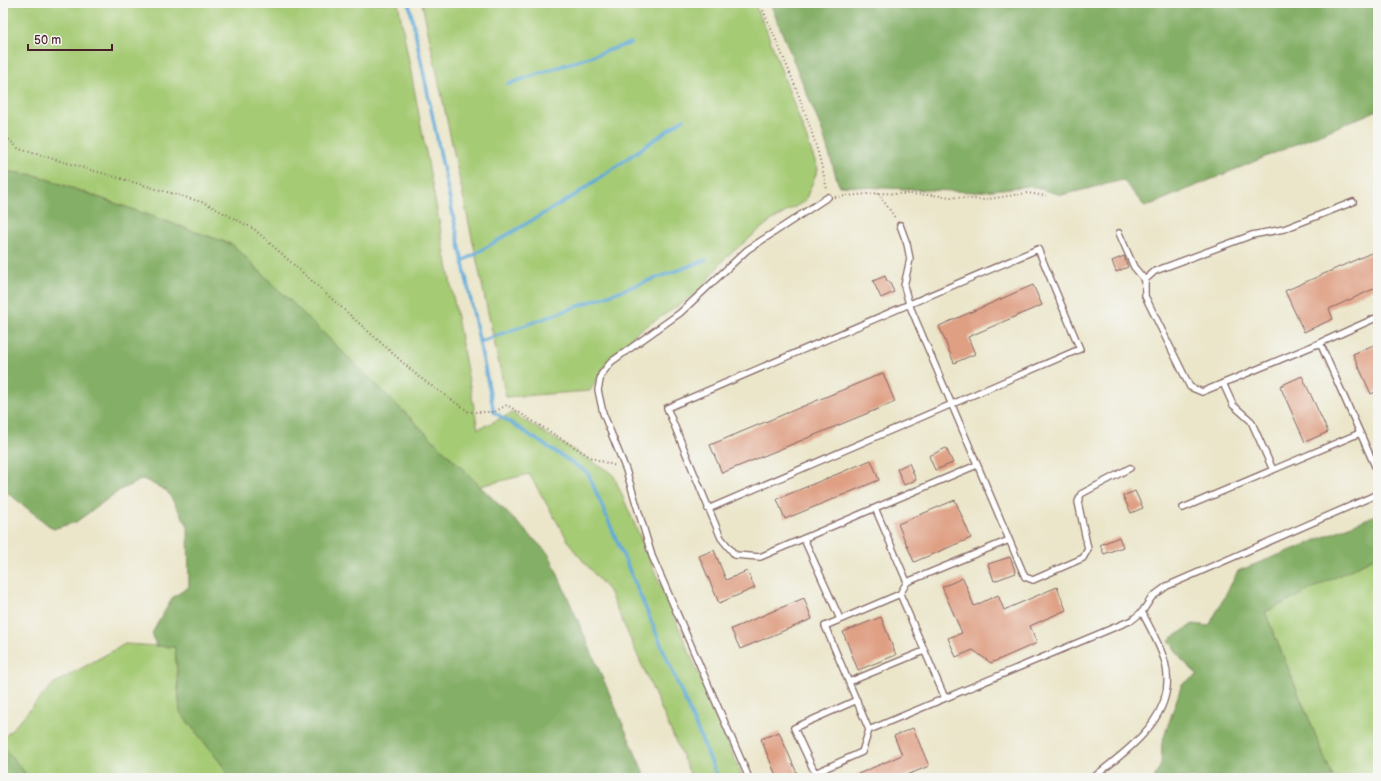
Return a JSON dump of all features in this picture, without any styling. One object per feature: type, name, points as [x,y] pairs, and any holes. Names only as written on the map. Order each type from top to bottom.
[{"type":"lane","points":[[749,778],[652,556],[626,470],[603,413],[598,390],[601,375],[611,362],[685,309],[747,250],[828,197]]},
{"type":"lane","points":[[1145,280],[1155,271],[1252,235],[1284,229],[1353,202]]},
{"type":"lane","points":[[900,225],[908,244],[910,259],[904,286],[908,304],[1025,577],[1033,580],[1083,558],[1088,549],[1078,502],[1081,494],[1130,468]]},
{"type":"lane","points":[[1119,233],[1134,267],[1145,280],[1145,296],[1190,387],[1202,392],[1378,317]]},
{"type":"lane","points":[[708,509],[1080,349],[1038,249],[667,408],[708,509],[721,538],[735,555],[760,557],[977,464]]},
{"type":"lane","points":[[1320,343],[1378,473]]},
{"type":"lane","points":[[1223,383],[1233,405],[1251,421],[1273,470]]},
{"type":"lane","points":[[1183,508],[1360,433]]},
{"type":"lane","points":[[869,730],[1132,620],[1142,612],[1152,597],[1167,586],[1378,494]]},
{"type":"lane","points":[[875,508],[907,582]]},
{"type":"lane","points":[[804,539],[840,619]]},
{"type":"lane","points":[[856,700],[794,728],[815,773],[862,752],[869,730],[825,626],[900,594],[907,582],[1009,540]]},
{"type":"lane","points":[[900,594],[945,698]]},
{"type":"lane","points":[[1093,778],[1139,740],[1159,715],[1167,690],[1165,662],[1142,612]]},
{"type":"lane","points":[[849,682],[924,651]]},
{"type":"path","points":[[760,3],[786,63],[820,156],[828,197],[878,193],[931,195],[982,200],[1027,193],[1046,196]]},
{"type":"path","points":[[3,134],[19,149],[205,203],[254,229],[419,378],[469,412],[494,412],[508,405],[592,458],[626,470]]},
{"type":"path","points":[[878,193],[900,225]]},
{"type":"green space","points":[[3,3],[398,3],[478,429],[512,413],[613,474],[743,778],[692,778],[609,591],[573,549],[529,474],[480,486],[233,245],[35,175],[3,171]]},
{"type":"green space","points":[[422,3],[754,3],[766,29],[818,169],[805,201],[769,222],[724,259],[698,293],[637,332],[606,364],[590,391],[506,397]]},
{"type":"green space","points":[[770,3],[1378,3],[1378,110],[1145,207],[1123,180],[1062,195],[1029,186],[975,192],[839,186],[821,128]]},
{"type":"green space","points":[[3,171],[35,175],[233,245],[549,554],[646,778],[228,778],[223,766],[180,712],[175,647],[156,646],[152,633],[173,597],[189,587],[188,526],[167,491],[143,479],[120,490],[76,522],[53,529],[3,489]]},
{"type":"green space","points":[[1378,514],[1378,556],[1265,612],[1333,778],[1154,778],[1161,765],[1162,743],[1182,684],[1198,675],[1182,660],[1169,640],[1193,624],[1209,626],[1238,571]]},
{"type":"green space","points":[[1378,556],[1378,778],[1333,778],[1265,612]]},
{"type":"green space","points":[[125,644],[175,647],[180,712],[223,766],[228,778],[29,778],[3,746],[3,739],[53,684]]},
{"type":"green space","points":[[3,746],[29,778],[3,778]]},
{"type":"building","points":[[1378,250],[1378,287],[1329,309],[1333,319],[1304,332],[1285,291]]},
{"type":"building","points":[[1124,256],[1128,267],[1116,272],[1112,261]]},
{"type":"building","points":[[885,276],[894,292],[881,298],[873,281]]},
{"type":"building","points":[[1033,285],[1042,305],[968,337],[975,354],[954,363],[939,326]]},
{"type":"building","points":[[1378,343],[1378,391],[1371,394],[1353,354]]},
{"type":"building","points":[[883,373],[895,402],[722,473],[710,445]]},
{"type":"building","points":[[1302,376],[1328,432],[1305,442],[1280,386]]},
{"type":"building","points":[[946,448],[953,463],[935,470],[929,456]]},
{"type":"building","points":[[871,460],[879,480],[785,519],[777,499]]},
{"type":"building","points":[[909,463],[916,480],[904,485],[897,469]]},
{"type":"building","points":[[1135,491],[1143,508],[1131,513],[1123,496]]},
{"type":"building","points":[[955,500],[971,538],[914,562],[898,524]]},
{"type":"building","points":[[1119,537],[1123,547],[1104,554],[1100,545]]},
{"type":"building","points":[[714,550],[726,580],[747,571],[755,588],[719,603],[699,556]]},
{"type":"building","points":[[1010,557],[1016,573],[994,581],[988,564]]},
{"type":"building","points":[[963,578],[974,606],[998,595],[1004,610],[1057,587],[1066,610],[1030,626],[1037,643],[991,663],[973,650],[956,657],[948,638],[962,633],[942,587]]},
{"type":"building","points":[[804,598],[812,619],[740,649],[731,629]]},
{"type":"building","points":[[881,617],[896,655],[858,670],[843,632]]},
{"type":"building","points":[[913,728],[929,766],[900,778],[849,778],[902,755],[894,736]]},
{"type":"building","points":[[779,732],[799,778],[777,778],[761,739]]},
{"type":"waterway","points":[[409,3],[494,412],[588,473],[718,778]]},
{"type":"waterway","points":[[508,84],[631,43]]},
{"type":"waterway","points":[[463,261],[575,195],[684,119]]},
{"type":"waterway","points":[[479,342],[706,260]]}]
